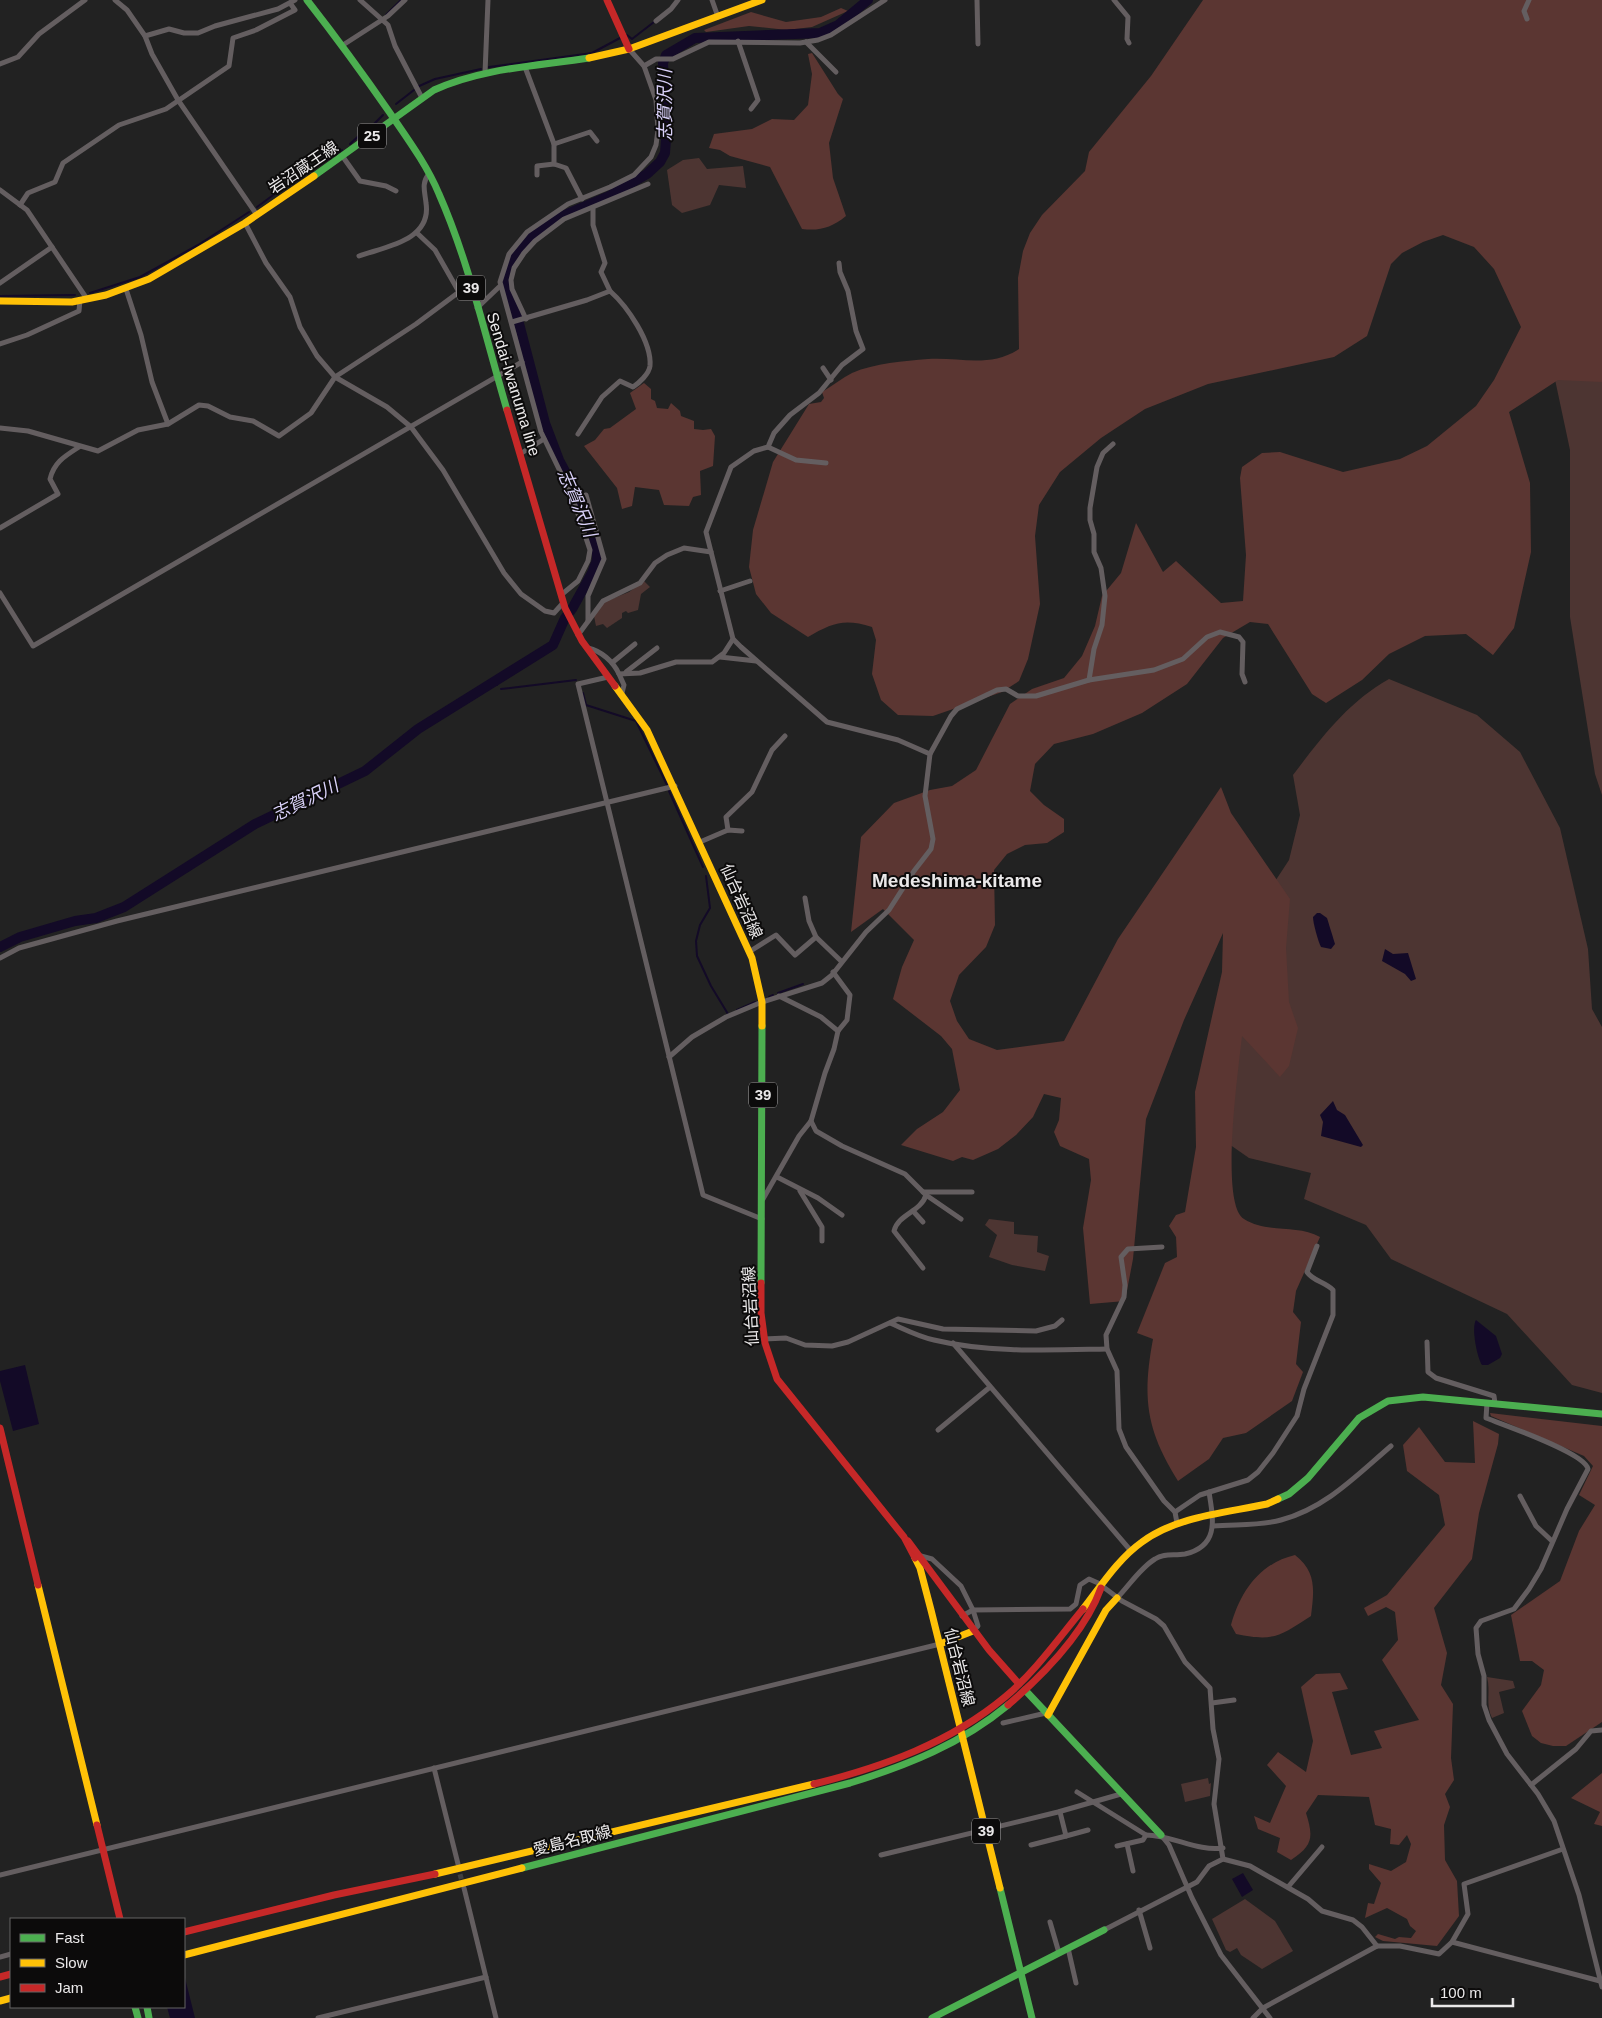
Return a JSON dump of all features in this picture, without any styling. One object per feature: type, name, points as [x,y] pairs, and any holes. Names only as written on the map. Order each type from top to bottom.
[{"type":"main road","name":"Sendai-Iwanuma line","points":[[307,0],[343,45],[394,119],[429,174],[447,211],[498,376],[563,602]]},
{"type":"main road","points":[[607,0],[629,49]]},
{"type":"main road","name":"岩沼蔵王線","points":[[0,301],[55,302],[84,300],[126,289],[176,264],[245,223],[343,157],[422,98],[452,82],[485,73],[591,58],[629,49],[762,0]]},
{"type":"main road","name":"仙台岩沼線","points":[[563,602],[577,634],[586,648],[622,693],[648,730],[675,786],[757,974],[762,1002],[763,1198],[761,1313],[764,1339],[772,1372],[782,1388],[918,1555],[1032,2018]]},
{"type":"main road","points":[[1101,1586],[1131,1551],[1151,1536],[1178,1523],[1267,1504],[1296,1490],[1359,1418],[1388,1401],[1423,1397],[1602,1414]]},
{"type":"main road","points":[[0,1428],[120,1918]]},
{"type":"main road","points":[[918,1555],[973,1631],[1019,1684]]},
{"type":"main road","name":"愛島名取線","points":[[185,1932],[334,1895],[398,1883],[734,1804],[857,1773],[897,1760],[960,1728],[992,1707],[1019,1684],[1058,1642],[1101,1586]]},
{"type":"main road","name":"愛島名取線","points":[[185,1955],[850,1783],[917,1761],[963,1738],[1025,1690],[1050,1665],[1072,1637],[1098,1597],[1101,1586]]},
{"type":"main road","points":[[1047,1714],[1106,1610],[1117,1598]]},
{"type":"main road","points":[[940,1644],[970,1634],[973,1631]]},
{"type":"main road","points":[[1025,1690],[1161,1835]]},
{"type":"main road","points":[[932,2018],[1104,1930]]},
{"type":"street","points":[[0,64],[18,57],[39,34],[85,0]]},
{"type":"street","points":[[115,0],[128,10],[145,36],[152,54],[178,100],[257,214]]},
{"type":"street","points":[[360,0],[384,18],[388,24],[405,67],[422,98]]},
{"type":"street","points":[[343,45],[384,18],[405,0]]},
{"type":"street","points":[[485,73],[488,0]]},
{"type":"street","points":[[656,21],[671,9],[678,0]]},
{"type":"street","points":[[712,0],[718,16]]},
{"type":"street","points":[[644,66],[652,60],[673,59],[704,43],[738,41],[806,42],[831,35],[885,0]]},
{"type":"street","points":[[977,0],[978,44]]},
{"type":"street","points":[[1114,0],[1128,17],[1127,39],[1129,43]]},
{"type":"street","points":[[1527,19],[1524,11],[1529,0]]},
{"type":"street","points":[[20,204],[28,193],[55,182],[63,163],[119,125],[166,109],[229,66],[233,38],[256,30],[295,10],[294,1],[264,14],[215,26],[198,34],[184,34],[169,29],[145,36]]},
{"type":"street","points":[[738,41],[758,100],[751,109]]},
{"type":"street","points":[[806,42],[836,72]]},
{"type":"street","points":[[245,223],[266,263],[290,297],[300,327],[308,343],[335,377],[387,407],[411,426],[428,448],[504,573],[521,594],[545,611],[554,613],[578,581],[588,562],[590,550],[572,496],[544,439],[532,404],[513,322],[499,288],[504,265],[520,239],[546,217],[582,198],[634,175],[648,162],[654,151],[658,120],[657,106],[644,66],[629,49]]},
{"type":"street","points":[[526,67],[554,144],[554,164]]},
{"type":"street","points":[[554,144],[590,132],[597,141]]},
{"type":"street","points":[[343,157],[360,181],[386,186],[396,191]]},
{"type":"street","points":[[537,175],[537,166],[554,164],[566,168],[582,198]]},
{"type":"street","points":[[359,256],[399,243],[417,232],[427,211],[423,183],[429,174]]},
{"type":"street","points":[[525,320],[512,289],[511,280],[519,261],[535,241],[564,219],[593,209],[648,184]]},
{"type":"street","points":[[0,190],[27,210],[84,300],[79,311],[27,335],[0,344]]},
{"type":"street","points":[[578,434],[602,397],[620,381],[630,388],[636,385],[650,367],[638,326],[610,290],[601,272],[605,263],[593,225],[593,209]]},
{"type":"street","points":[[417,232],[435,250],[463,295],[473,295]]},
{"type":"street","points":[[0,283],[52,247]]},
{"type":"street","points":[[768,447],[774,432],[790,415],[819,393],[842,365],[862,350],[864,346],[856,330],[848,291],[840,272],[839,263]]},
{"type":"street","points":[[477,308],[499,288]]},
{"type":"street","points":[[126,289],[141,335],[152,382],[168,424]]},
{"type":"street","points":[[0,428],[28,431],[98,451],[138,430],[168,424],[193,407],[204,405],[230,417],[258,423],[279,436],[312,414],[335,377],[416,324],[458,289]]},
{"type":"street","points":[[513,322],[525,320],[587,300],[610,290]]},
{"type":"street","points":[[0,593],[33,646],[522,362]]},
{"type":"street","points":[[823,368],[831,380]]},
{"type":"street","points":[[520,454],[544,439]]},
{"type":"street","points":[[1089,680],[1094,649],[1102,625],[1104,596],[1101,568],[1094,552],[1094,534],[1090,520],[1090,508],[1097,467],[1103,453],[1113,444]]},
{"type":"street","points":[[0,528],[58,494],[50,479],[51,472],[59,460],[79,447]]},
{"type":"street","points":[[826,463],[796,460],[768,447],[754,451],[731,467],[706,532],[733,638],[756,661],[827,722],[898,740],[930,754]]},
{"type":"street","points":[[586,495],[604,559],[588,596],[588,621]]},
{"type":"street","points":[[577,634],[603,600],[640,583],[655,563],[667,555],[684,548],[711,552]]},
{"type":"street","points":[[720,591],[750,581]]},
{"type":"street","points":[[669,1057],[692,1037],[707,1028],[762,1002],[822,983],[834,972],[866,932],[889,910],[914,870],[931,849],[932,838],[925,796],[930,754],[951,716],[957,709],[986,693],[1006,689],[1018,696],[1036,696],[1089,680],[1154,670],[1183,659],[1208,637],[1220,632],[1239,637],[1244,642],[1242,674],[1245,682]]},
{"type":"street","points":[[619,674],[626,672],[640,673],[676,662],[712,662],[720,657],[733,638]]},
{"type":"street","points":[[612,662],[635,644]]},
{"type":"street","points":[[586,648],[595,650],[612,662],[624,686],[622,693]]},
{"type":"street","points":[[626,672],[657,648]]},
{"type":"street","points":[[720,657],[756,661]]},
{"type":"street","points":[[608,677],[578,684],[704,1195],[762,1219]]},
{"type":"street","points":[[728,830],[726,817],[752,792],[772,750],[785,736]]},
{"type":"street","points":[[0,958],[19,948],[49,939],[675,786]]},
{"type":"street","points":[[700,842],[728,830],[742,831]]},
{"type":"street","points":[[805,898],[809,921],[816,937],[841,961]]},
{"type":"street","points":[[749,952],[776,936],[795,955],[816,937]]},
{"type":"street","points":[[763,1198],[811,1121],[838,1031],[847,1020],[850,998],[834,972]]},
{"type":"street","points":[[779,996],[822,1017],[838,1031]]},
{"type":"street","points":[[811,1121],[816,1131],[842,1146],[905,1174],[925,1194],[961,1219]]},
{"type":"street","points":[[777,1177],[800,1191],[818,1198],[842,1214]]},
{"type":"street","points":[[800,1191],[822,1227],[822,1241]]},
{"type":"street","points":[[925,1194],[972,1192]]},
{"type":"street","points":[[923,1268],[894,1231],[896,1223],[912,1211],[925,1194]]},
{"type":"street","points":[[912,1211],[923,1222]]},
{"type":"street","points":[[1175,1512],[1200,1495],[1240,1484],[1258,1472],[1297,1416],[1304,1389],[1333,1315],[1333,1290],[1325,1282],[1311,1278],[1307,1272],[1317,1246]]},
{"type":"street","points":[[1162,1248],[1128,1249],[1124,1252],[1121,1257],[1125,1285],[1124,1297],[1106,1335],[1107,1348],[1117,1371],[1119,1429],[1126,1447],[1164,1501],[1175,1512],[1178,1523]]},
{"type":"street","points":[[764,1339],[786,1338],[805,1345],[832,1346],[848,1342],[898,1319],[942,1329],[1036,1331],[1055,1326],[1062,1320]]},
{"type":"street","points":[[890,1323],[933,1340],[953,1343],[1025,1351],[1107,1348]]},
{"type":"street","points":[[1427,1342],[1428,1372],[1436,1378],[1494,1396],[1495,1404]]},
{"type":"street","points":[[953,1343],[1131,1551]]},
{"type":"street","points":[[938,1430],[990,1387]]},
{"type":"street","points":[[1452,1942],[1601,1984],[1579,1895],[1562,1850],[1554,1821],[1531,1785],[1507,1754],[1489,1720],[1484,1705],[1484,1676],[1478,1654],[1476,1628],[1481,1621],[1514,1609],[1540,1569],[1567,1509],[1586,1476],[1587,1464],[1584,1460],[1531,1435],[1486,1418],[1486,1403]]},
{"type":"street","points":[[1213,1526],[1279,1521],[1303,1513],[1330,1499],[1391,1446]]},
{"type":"street","points":[[1117,1598],[1154,1560],[1162,1556],[1185,1554],[1202,1546],[1208,1540],[1213,1526],[1209,1492]]},
{"type":"street","points":[[1520,1496],[1536,1526],[1552,1541]]},
{"type":"street","points":[[918,1555],[932,1559],[961,1586],[973,1610],[978,1626],[973,1631]]},
{"type":"street","points":[[962,1616],[973,1610],[1070,1609],[1076,1604],[1077,1589],[1084,1581],[1089,1579],[1117,1598],[1156,1619],[1164,1626],[1185,1662],[1210,1685],[1213,1729],[1219,1759],[1214,1804],[1223,1848],[1223,1859]]},
{"type":"street","points":[[0,1874],[940,1644]]},
{"type":"street","points":[[1212,1703],[1234,1700]]},
{"type":"street","points":[[1003,1723],[1047,1714]]},
{"type":"street","points":[[1531,1785],[1576,1749],[1592,1732],[1602,1730]]},
{"type":"street","points":[[434,1768],[458,1864]]},
{"type":"street","points":[[1078,1792],[1146,1835],[1161,1835],[1210,1849],[1223,1848]]},
{"type":"street","points":[[881,1855],[1060,1812],[1121,1794]]},
{"type":"street","points":[[1060,1812],[1066,1836]]},
{"type":"street","points":[[1031,1845],[1088,1830]]},
{"type":"street","points":[[1117,1846],[1142,1840],[1146,1835]]},
{"type":"street","points":[[1161,1835],[1169,1845],[1221,1955],[1270,2018]]},
{"type":"street","points":[[1127,1844],[1133,1871]]},
{"type":"street","points":[[1288,1887],[1322,1847]]},
{"type":"street","points":[[1253,2018],[1263,2008],[1377,1946],[1400,1946],[1440,1954],[1452,1942],[1468,1914],[1464,1884],[1562,1850]]},
{"type":"street","points":[[1104,1930],[1197,1882],[1209,1866],[1223,1859],[1250,1866],[1308,1899],[1322,1911],[1353,1920],[1362,1927],[1377,1946]]},
{"type":"street","points":[[464,1888],[496,2018]]},
{"type":"street","points":[[1140,1910],[1150,1948]]},
{"type":"street","points":[[1050,1922],[1058,1953]]},
{"type":"street","points":[[1068,1948],[1076,1983]]},
{"type":"street","points":[[318,2018],[486,1977]]},
{"type":"shaded area","points":[[1203,0],[1602,0],[1602,382],[1558,380],[1509,412],[1530,483],[1531,552],[1514,628],[1493,655],[1466,634],[1425,636],[1389,654],[1362,680],[1326,703],[1312,694],[1268,624],[1250,622],[1223,638],[1187,684],[1142,713],[1093,734],[1054,744],[1035,764],[1030,791],[1044,805],[1064,819],[1064,832],[1047,843],[1025,845],[1007,854],[994,870],[995,925],[986,947],[959,975],[950,1001],[957,1021],[969,1039],[997,1050],[1064,1041],[1118,939],[1221,787],[1231,813],[1290,899],[1286,948],[1289,1002],[1298,1028],[1289,1066],[1280,1077],[1242,1036],[1235,1103],[1232,1162],[1233,1188],[1237,1208],[1244,1219],[1253,1224],[1302,1231],[1320,1237],[1296,1291],[1293,1312],[1301,1322],[1296,1364],[1303,1372],[1292,1401],[1246,1433],[1223,1438],[1209,1459],[1178,1481],[1159,1446],[1149,1413],[1148,1379],[1153,1339],[1137,1333],[1165,1263],[1177,1257],[1176,1237],[1169,1226],[1176,1215],[1185,1212],[1196,1147],[1195,1092],[1222,972],[1223,933],[1184,1020],[1146,1119],[1133,1259],[1125,1301],[1090,1304],[1083,1228],[1091,1180],[1089,1159],[1060,1146],[1054,1132],[1059,1120],[1061,1098],[1044,1094],[1033,1117],[1016,1135],[998,1149],[973,1160],[962,1157],[953,1161],[901,1145],[917,1129],[943,1112],[960,1090],[952,1049],[941,1036],[893,999],[902,967],[914,940],[883,909],[851,932],[861,837],[894,803],[930,790],[952,786],[976,770],[1010,704],[1032,689],[1064,678],[1082,656],[1095,626],[1102,596],[1121,573],[1136,523],[1163,572],[1176,561],[1221,603],[1243,601],[1246,555],[1240,478],[1242,467],[1262,453],[1280,452],[1343,472],[1400,459],[1427,446],[1476,406],[1494,380],[1521,327],[1494,269],[1474,247],[1443,235],[1423,242],[1402,253],[1391,264],[1367,336],[1334,357],[1208,384],[1145,409],[1101,438],[1060,472],[1039,505],[1035,536],[1040,604],[1028,659],[1019,681],[1002,692],[933,716],[898,715],[881,700],[872,674],[876,640],[872,627],[854,623],[838,623],[808,637],[771,613],[756,594],[749,567],[753,530],[773,462],[809,404],[821,402],[824,398],[822,392],[852,373],[880,365],[928,359],[986,360],[1008,355],[1019,349],[1018,278],[1023,251],[1030,233],[1042,215],[1085,171],[1089,152],[1151,76]]},
{"type":"shaded area","points":[[841,8],[848,11],[812,27],[787,30],[749,26],[706,32],[704,30],[751,12],[786,22],[821,17]]},
{"type":"shaded area","points":[[812,53],[843,99],[829,143],[833,178],[846,216],[830,226],[808,230],[802,229],[770,167],[709,148],[714,134],[752,129],[772,119],[794,120],[808,105],[812,74],[808,54]]},
{"type":"shaded area","points":[[699,158],[707,169],[743,166],[746,188],[719,185],[710,205],[682,213],[672,205],[667,170],[683,160]]},
{"type":"shaded area","points":[[1602,327],[1602,795],[1595,774],[1570,617],[1570,450],[1550,356]]},
{"type":"shaded area","points":[[644,383],[651,389],[651,399],[655,401],[657,408],[668,409],[671,403],[680,411],[681,416],[694,421],[694,429],[711,429],[715,436],[713,466],[700,471],[701,495],[693,497],[689,506],[664,505],[659,490],[635,487],[632,506],[622,509],[617,488],[584,446],[595,440],[604,429],[610,428],[636,409],[630,393]]},
{"type":"shaded area","points":[[644,581],[650,587],[641,594],[638,610],[622,613],[622,618],[607,628],[603,624],[596,626],[594,616],[604,602],[629,592]]},
{"type":"shaded area","points":[[1389,679],[1477,715],[1520,752],[1560,828],[1588,949],[1592,1009],[1602,1027],[1602,1393],[1572,1385],[1507,1314],[1391,1259],[1366,1225],[1304,1199],[1311,1173],[1249,1158],[1216,1135],[1251,918],[1289,860],[1300,815],[1293,775],[1325,734],[1348,709],[1374,688]]},
{"type":"shaded area","points":[[1317,913],[1327,918],[1335,944],[1331,949],[1321,947],[1313,920]]},
{"type":"shaded area","points":[[1385,949],[1393,954],[1408,953],[1416,979],[1411,981],[1405,974],[1382,961]]},
{"type":"shaded area","points":[[1333,1101],[1337,1110],[1345,1115],[1363,1145],[1361,1147],[1321,1136],[1323,1122],[1320,1115]]},
{"type":"shaded area","points":[[989,1219],[1014,1222],[1014,1234],[1038,1236],[1037,1252],[1049,1256],[1045,1271],[1012,1265],[989,1257],[997,1235],[985,1225]]},
{"type":"shaded area","points":[[1476,1320],[1496,1336],[1502,1354],[1500,1358],[1488,1365],[1482,1365],[1478,1356],[1474,1335]]},
{"type":"shaded area","points":[[25,1365],[39,1424],[13,1431],[0,1381],[0,1371]]},
{"type":"shaded area","points":[[1490,1413],[1602,1426],[1602,1722],[1566,1746],[1553,1746],[1541,1743],[1532,1736],[1522,1711],[1541,1685],[1544,1670],[1532,1661],[1520,1661],[1511,1615],[1560,1581],[1579,1531],[1595,1505],[1579,1495],[1593,1466],[1584,1456],[1491,1416]]},
{"type":"shaded area","points":[[1473,1421],[1499,1434],[1498,1444],[1479,1513],[1472,1559],[1434,1608],[1447,1653],[1441,1685],[1453,1704],[1451,1758],[1454,1780],[1445,1794],[1450,1807],[1444,1825],[1445,1860],[1457,1881],[1459,1916],[1437,1946],[1383,1941],[1375,1937],[1378,1934],[1395,1939],[1399,1937],[1411,1938],[1416,1931],[1410,1926],[1407,1919],[1387,1908],[1365,1918],[1368,1903],[1374,1904],[1381,1883],[1369,1869],[1369,1864],[1391,1871],[1406,1862],[1411,1844],[1407,1835],[1399,1845],[1390,1844],[1391,1829],[1375,1825],[1369,1797],[1318,1795],[1306,1813],[1310,1828],[1308,1845],[1299,1855],[1291,1860],[1277,1852],[1280,1838],[1258,1829],[1254,1816],[1270,1823],[1286,1786],[1267,1765],[1278,1752],[1306,1772],[1313,1741],[1301,1687],[1316,1674],[1340,1673],[1348,1689],[1332,1692],[1351,1755],[1382,1748],[1374,1731],[1419,1720],[1382,1660],[1398,1640],[1395,1612],[1386,1607],[1368,1616],[1364,1608],[1387,1595],[1445,1525],[1439,1495],[1407,1471],[1403,1445],[1419,1427],[1445,1462],[1475,1463]]},
{"type":"shaded area","points":[[1295,1555],[1302,1561],[1311,1575],[1313,1598],[1311,1616],[1276,1636],[1259,1637],[1236,1634],[1231,1625],[1246,1590],[1262,1572],[1283,1559]]},
{"type":"shaded area","points":[[1487,1677],[1513,1681],[1515,1688],[1499,1692],[1504,1713],[1492,1718],[1489,1708]]},
{"type":"shaded area","points":[[1602,1773],[1602,1826],[1594,1824],[1600,1812],[1571,1798]]},
{"type":"shaded area","points":[[1208,1778],[1209,1784],[1211,1783],[1210,1796],[1185,1802],[1181,1784]]},
{"type":"shaded area","points":[[1243,1873],[1253,1890],[1242,1897],[1232,1879]]},
{"type":"shaded area","points":[[1245,1899],[1275,1921],[1293,1951],[1262,1969],[1241,1955],[1237,1948],[1230,1952],[1226,1950],[1212,1919]]},
{"type":"shaded area","points":[[185,1978],[195,2018],[170,2018],[167,2008],[185,2008]]},
{"type":"waterway","points":[[386,15],[401,0]]},
{"type":"waterway","name":"志賀沢川","points":[[0,947],[20,937],[75,921],[96,918],[124,907],[255,824],[365,771],[418,729],[553,645],[565,618],[592,573],[597,560],[597,550],[581,501],[559,460],[545,423],[516,312],[507,288],[508,268],[527,239],[548,222],[609,196],[647,174],[660,162],[665,153],[666,139],[663,63],[666,55],[695,38],[820,33],[838,25],[868,0]]},
{"type":"waterway","points":[[627,35],[632,39],[654,22]]},
{"type":"waterway","points":[[489,67],[592,53],[620,38]]},
{"type":"waterway","points":[[417,87],[435,79],[481,69]]},
{"type":"waterway","points":[[396,104],[414,90]]},
{"type":"waterway","points":[[373,125],[383,115]]},
{"type":"waterway","points":[[350,144],[364,131]]},
{"type":"waterway","points":[[293,182],[342,150]]},
{"type":"waterway","points":[[280,191],[288,185]]},
{"type":"waterway","points":[[257,207],[276,193]]},
{"type":"waterway","points":[[90,293],[140,277],[198,245],[249,212]]},
{"type":"waterway","points":[[0,296],[75,295]]},
{"type":"waterway","points":[[501,689],[576,680]]},
{"type":"waterway","name":"志賀沢川","points":[[495,681],[497,685]]},
{"type":"waterway","points":[[583,693],[586,705],[636,721],[667,785]]},
{"type":"waterway","points":[[669,791],[703,867]]},
{"type":"waterway","points":[[706,876],[710,908],[700,925],[696,941],[697,956],[711,986],[728,1014]]},
{"type":"waterway","points":[[778,993],[803,984]]},
{"type":"waterway","points":[[769,997],[773,995]]},
{"type":"waterway","points":[[737,1010],[755,1002]]},
{"type":"tunnel","points":[[458,1867],[463,1885]]},
{"type":"traffic: fast","points":[[307,0],[390,113],[434,183],[459,246],[507,410]]},
{"type":"traffic: fast","points":[[314,176],[434,90],[490,72],[589,58]]},
{"type":"traffic: fast","points":[[761,1283],[762,1026]]},
{"type":"traffic: fast","points":[[1278,1499],[1289,1494],[1308,1478],[1359,1418],[1388,1401],[1423,1397],[1602,1414]]},
{"type":"traffic: fast","points":[[1025,1690],[1161,1835]]},
{"type":"traffic: fast","points":[[522,1868],[850,1783],[893,1769],[953,1742],[990,1719],[1008,1705]]},
{"type":"traffic: fast","points":[[1000,1888],[1032,2018]]},
{"type":"traffic: fast","points":[[932,2018],[1104,1930]]},
{"type":"traffic: fast","points":[[135,2008],[138,2018]]},
{"type":"traffic: fast","points":[[147,2008],[149,2018]]},
{"type":"traffic: slow","points":[[589,58],[629,49],[762,0]]},
{"type":"traffic: slow","points":[[0,301],[72,302],[106,295],[149,279],[245,223],[314,176]]},
{"type":"traffic: slow","points":[[615,686],[647,730],[752,958],[762,1002],[762,1026]]},
{"type":"traffic: slow","points":[[1083,1609],[1125,1556],[1156,1533],[1186,1521],[1267,1504],[1278,1499]]},
{"type":"traffic: slow","points":[[915,1558],[920,1568],[931,1610],[1000,1888]]},
{"type":"traffic: slow","points":[[38,1585],[97,1825]]},
{"type":"traffic: slow","points":[[1048,1715],[1106,1610],[1117,1598]]},
{"type":"traffic: slow","points":[[940,1644],[973,1631]]},
{"type":"traffic: slow","points":[[435,1874],[814,1784]]},
{"type":"traffic: slow","points":[[185,1955],[522,1868]]},
{"type":"traffic: slow","points":[[0,2001],[10,1998]]},
{"type":"traffic: jam","points":[[607,0],[629,49]]},
{"type":"traffic: jam","points":[[507,410],[565,608],[582,641],[615,686]]},
{"type":"traffic: jam","points":[[761,1283],[761,1313],[765,1343],[777,1379],[904,1537],[915,1558]]},
{"type":"traffic: jam","points":[[0,1428],[38,1585]]},
{"type":"traffic: jam","points":[[908,1541],[989,1650],[1019,1684]]},
{"type":"traffic: jam","points":[[1008,1705],[1062,1652],[1085,1621],[1101,1588]]},
{"type":"traffic: jam","points":[[814,1784],[890,1761],[962,1728],[1016,1687],[1046,1655],[1083,1609]]},
{"type":"traffic: jam","points":[[97,1825],[120,1918]]},
{"type":"traffic: jam","points":[[185,1932],[334,1895],[435,1874]]},
{"type":"traffic: jam","points":[[0,1977],[10,1974]]},
{"type":"district","name":"Medeshima-kitame","points":[[957,880]]}]
